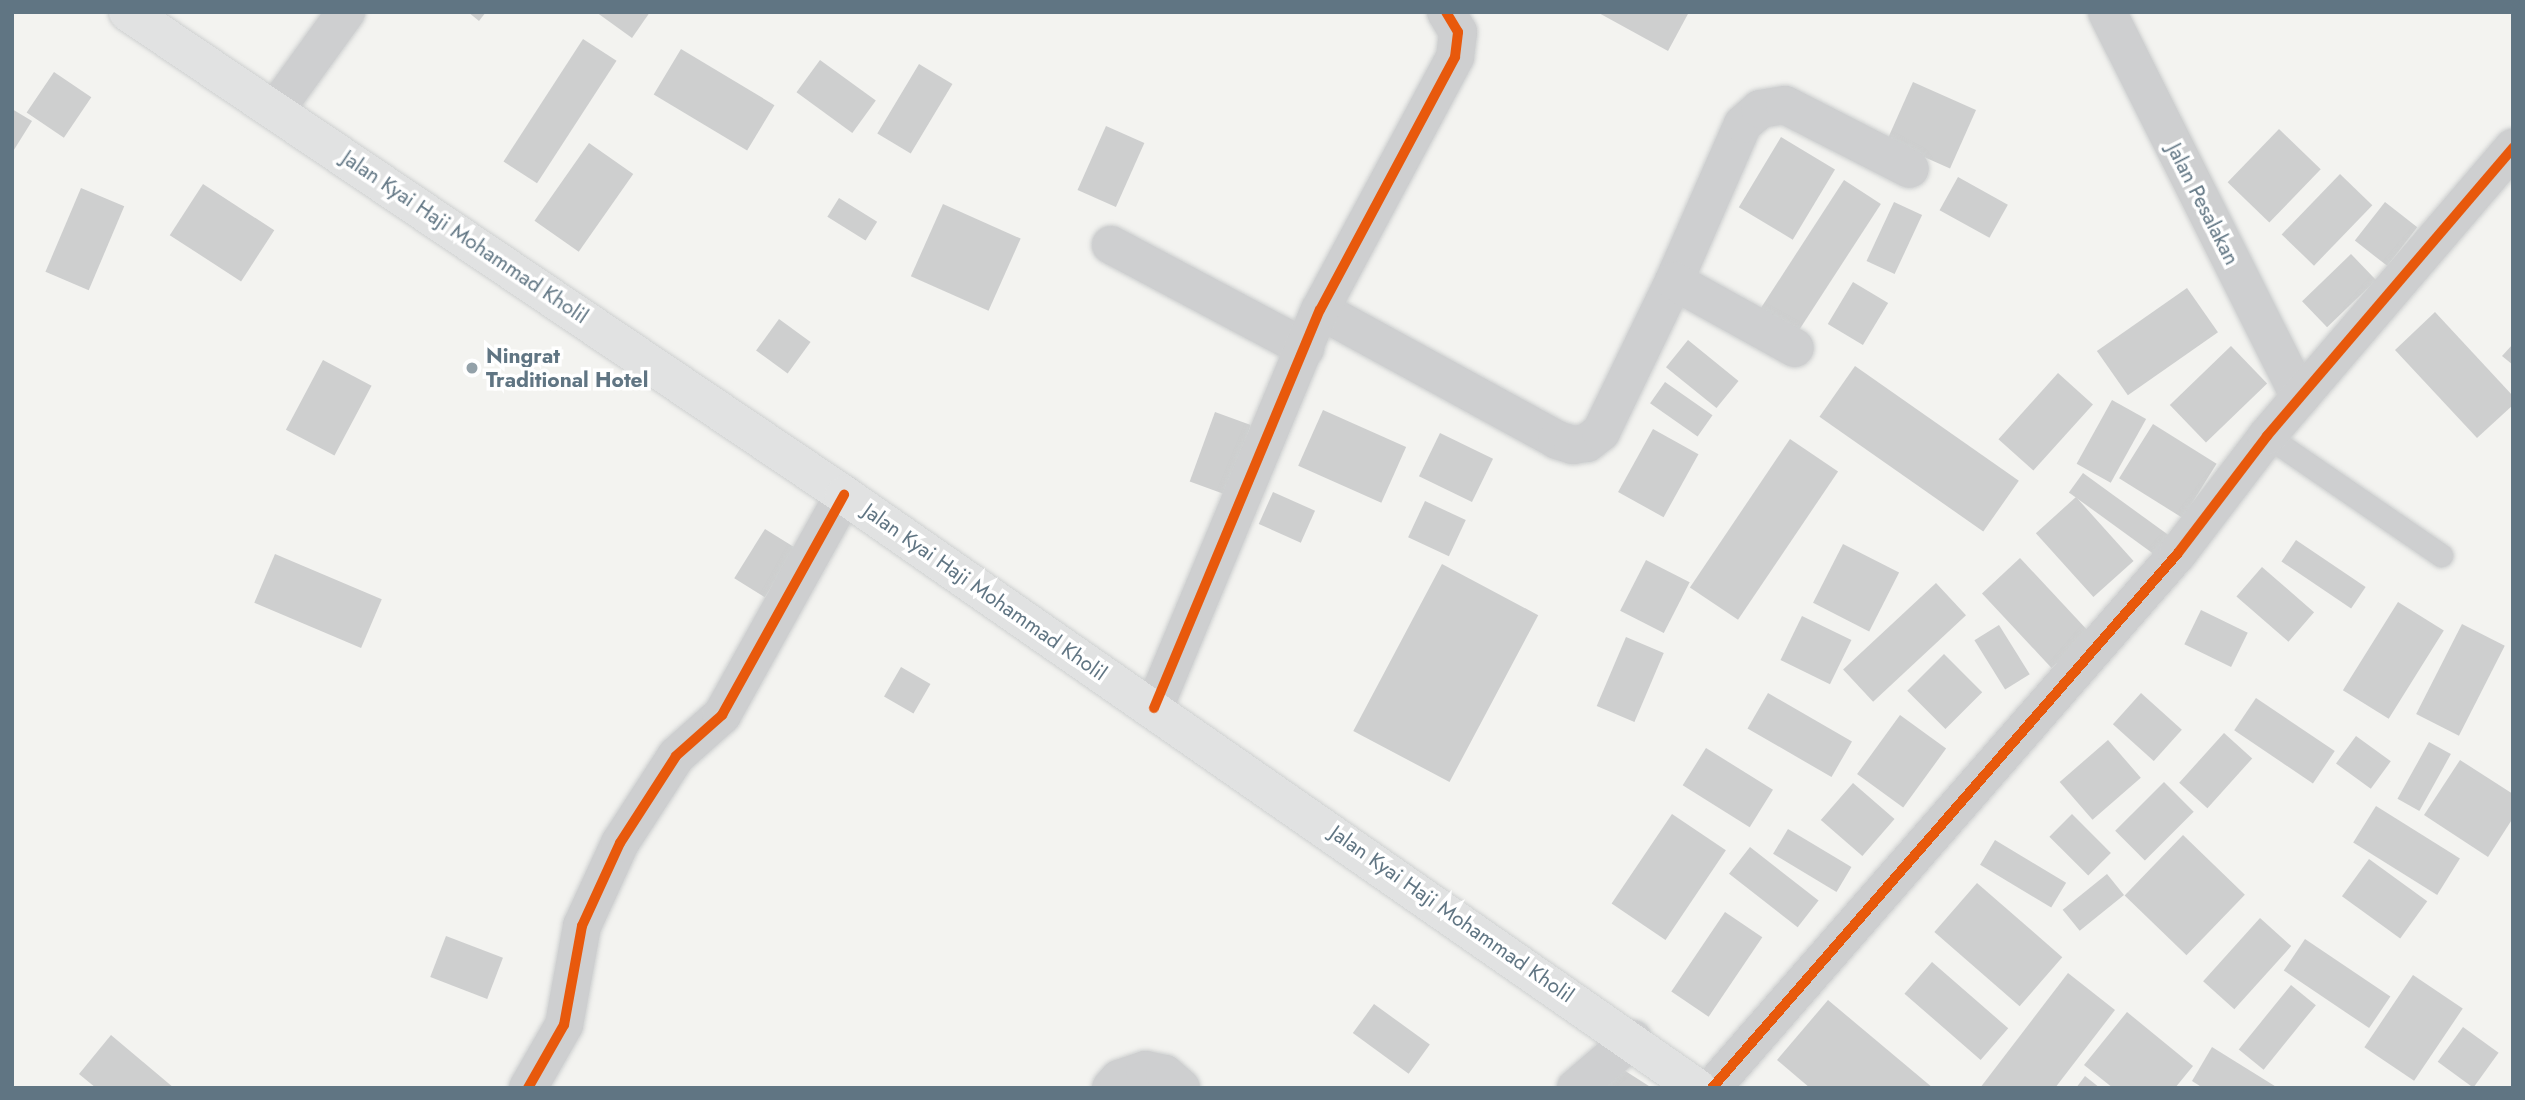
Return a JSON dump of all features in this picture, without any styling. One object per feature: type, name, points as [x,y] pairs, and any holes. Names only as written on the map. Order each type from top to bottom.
[{"type":"main road","name":"Jalan Kyai Haji Mohammad Kholil","points":[[128,12],[276,109],[844,495],[1633,1039],[1697,1088]]},
{"type":"street","points":[[276,109],[346,12]]},
{"type":"street","points":[[1154,708],[1320,310],[1455,57],[1458,32],[1446,12]]},
{"type":"street","name":"Jalan Pesalakan","points":[[2106,12],[2300,397]]},
{"type":"street","points":[[1320,310],[1557,440],[1573,444],[1587,443],[1601,432],[1674,281],[1743,124],[1760,108],[1785,106],[1910,169]]},
{"type":"street","points":[[1712,1088],[2178,553],[2267,436],[2513,148]]},
{"type":"street","points":[[1111,245],[1305,348]]},
{"type":"street","points":[[1674,281],[1795,348]]},
{"type":"street","points":[[528,1088],[564,1025],[582,926],[620,843],[676,757],[722,715],[844,495]]},
{"type":"street","points":[[1576,1088],[1633,1039]]},
{"type":"street","points":[[1111,1088],[1119,1079],[1145,1070],[1165,1074],[1181,1088]]},
{"type":"lane","points":[[2267,436],[2441,555]]},
{"type":"building","points":[[468,12],[486,12],[479,21]]},
{"type":"building","points":[[596,12],[650,12],[632,38]]},
{"type":"building","points":[[1597,12],[1689,12],[1668,51]]},
{"type":"building","points":[[583,39],[617,61],[537,183],[503,161]]},
{"type":"building","points":[[681,49],[774,105],[747,151],[654,94]]},
{"type":"building","points":[[820,60],[876,101],[852,133],[796,92]]},
{"type":"building","points":[[919,64],[952,84],[911,154],[877,133]]},
{"type":"building","points":[[54,72],[91,97],[64,138],[27,113]]},
{"type":"building","points":[[1913,82],[1976,110],[1950,169],[1887,140]]},
{"type":"building","points":[[12,109],[32,121],[12,153]]},
{"type":"building","points":[[1106,126],[1144,143],[1116,207],[1078,190]]},
{"type":"building","points":[[2279,129],[2321,169],[2269,223],[2228,182]]},
{"type":"building","points":[[1781,137],[1835,169],[1793,240],[1739,207]]},
{"type":"building","points":[[589,143],[633,174],[579,252],[535,221]]},
{"type":"building","points":[[2340,174],[2372,205],[2314,266],[2282,234]]},
{"type":"building","points":[[1958,177],[2008,205],[1989,238],[1940,210]]},
{"type":"building","points":[[1844,180],[1881,204],[1794,338],[1757,314]]},
{"type":"building","points":[[203,184],[274,230],[241,281],[170,235]]},
{"type":"building","points":[[81,188],[124,206],[89,290],[45,272]]},
{"type":"building","points":[[839,198],[877,222],[866,241],[827,217]]},
{"type":"building","points":[[1894,202],[1922,215],[1895,274],[1867,261]]},
{"type":"building","points":[[2385,202],[2417,227],[2387,266],[2355,241]]},
{"type":"building","points":[[943,204],[1021,239],[989,311],[911,276]]},
{"type":"building","points":[[2351,254],[2376,280],[2327,327],[2302,301]]},
{"type":"building","points":[[1853,282],[1888,303],[1863,345],[1828,324]]},
{"type":"building","points":[[2187,288],[2218,332],[2128,395],[2097,351]]},
{"type":"building","points":[[2435,312],[2513,396],[2513,405],[2477,438],[2395,350]]},
{"type":"building","points":[[779,319],[811,342],[788,373],[756,351]]},
{"type":"building","points":[[1688,340],[1739,381],[1716,408],[1666,367]]},
{"type":"building","points":[[2513,344],[2513,365],[2502,356]]},
{"type":"building","points":[[2231,346],[2267,383],[2206,442],[2170,405]]},
{"type":"building","points":[[323,360],[372,386],[334,456],[286,430]]},
{"type":"building","points":[[1855,366],[2019,481],[1983,532],[1819,417]]},
{"type":"building","points":[[2058,373],[2093,404],[2033,471],[1998,439]]},
{"type":"building","points":[[1665,382],[1713,415],[1698,437],[1650,403]]},
{"type":"building","points":[[2112,400],[2146,419],[2111,483],[2077,464]]},
{"type":"building","points":[[1323,410],[1406,447],[1381,503],[1298,466]]},
{"type":"building","points":[[1215,412],[1251,425],[1225,495],[1190,482]]},
{"type":"building","points":[[2153,424],[2217,464],[2183,518],[2119,478]]},
{"type":"building","points":[[1653,429],[1698,454],[1664,517],[1618,492]]},
{"type":"building","points":[[1440,433],[1493,459],[1472,502],[1419,476]]},
{"type":"building","points":[[1790,439],[1838,471],[1738,620],[1690,587]]},
{"type":"building","points":[[2083,473],[2174,539],[2160,558],[2069,492]]},
{"type":"building","points":[[1273,492],[1315,511],[1301,543],[1259,524]]},
{"type":"building","points":[[2076,497],[2134,561],[2093,597],[2036,533]]},
{"type":"building","points":[[1425,501],[1466,520],[1449,556],[1408,537]]},
{"type":"building","points":[[765,529],[796,548],[765,597],[734,578]]},
{"type":"building","points":[[2296,540],[2366,587],[2351,609],[2281,562]]},
{"type":"building","points":[[1843,544],[1899,573],[1869,631],[1813,603]]},
{"type":"building","points":[[275,554],[382,599],[361,648],[254,603]]},
{"type":"building","points":[[2020,558],[2090,633],[2052,668],[1982,593]]},
{"type":"building","points":[[1646,560],[1690,582],[1664,633],[1620,611]]},
{"type":"building","points":[[1442,564],[1538,615],[1450,782],[1353,731]]},
{"type":"building","points":[[2262,567],[2314,612],[2288,642],[2236,596]]},
{"type":"building","points":[[1936,583],[1966,615],[1873,702],[1843,670]]},
{"type":"building","points":[[2398,602],[2444,631],[2389,719],[2343,690]]},
{"type":"building","points":[[2201,610],[2248,633],[2231,667],[2184,644]]},
{"type":"building","points":[[1802,616],[1851,640],[1830,684],[1781,660]]},
{"type":"building","points":[[2462,624],[2505,646],[2459,736],[2416,714]]},
{"type":"building","points":[[1999,625],[2030,674],[2005,690],[1974,640]]},
{"type":"building","points":[[1626,637],[1664,653],[1634,722],[1597,706]]},
{"type":"building","points":[[1944,654],[1982,692],[1945,729],[1907,691]]},
{"type":"building","points":[[901,667],[930,684],[913,713],[884,696]]},
{"type":"building","points":[[1768,693],[1852,742],[1832,777],[1748,729]]},
{"type":"building","points":[[2141,693],[2182,730],[2154,761],[2113,724]]},
{"type":"building","points":[[2256,698],[2335,751],[2313,783],[2234,730]]},
{"type":"building","points":[[1900,715],[1946,749],[1903,808],[1857,774]]},
{"type":"building","points":[[2224,733],[2252,758],[2207,808],[2179,783]]},
{"type":"building","points":[[2356,736],[2391,761],[2371,789],[2336,764]]},
{"type":"building","points":[[2108,740],[2141,778],[2093,820],[2060,782]]},
{"type":"building","points":[[2429,742],[2451,754],[2419,811],[2397,799]]},
{"type":"building","points":[[1706,748],[1773,790],[1750,827],[1683,785]]},
{"type":"building","points":[[2460,760],[2513,794],[2513,818],[2488,857],[2424,815]]},
{"type":"building","points":[[2164,782],[2194,812],[2145,860],[2115,831]]},
{"type":"building","points":[[1853,783],[1895,819],[1862,856],[1821,820]]},
{"type":"building","points":[[2376,806],[2460,858],[2437,895],[2353,842]]},
{"type":"building","points":[[1672,814],[1726,850],[1665,940],[1612,904]]},
{"type":"building","points":[[2072,814],[2111,853],[2088,876],[2049,837]]},
{"type":"building","points":[[1788,829],[1851,867],[1836,892],[1773,854]]},
{"type":"building","points":[[2183,835],[2245,895],[2187,955],[2125,895]]},
{"type":"building","points":[[1995,840],[2066,883],[2051,908],[1980,865]]},
{"type":"building","points":[[1750,847],[1819,901],[1798,927],[1729,874]]},
{"type":"building","points":[[2369,859],[2427,901],[2400,939],[2342,896]]},
{"type":"building","points":[[2107,874],[2124,895],[2080,931],[2063,910]]},
{"type":"building","points":[[1977,883],[2062,957],[2020,1006],[1934,932]]},
{"type":"building","points":[[1725,912],[1762,937],[1709,1017],[1671,992]]},
{"type":"building","points":[[2260,918],[2291,946],[2234,1009],[2203,981]]},
{"type":"building","points":[[446,936],[503,958],[487,999],[430,977]]},
{"type":"building","points":[[2305,939],[2390,997],[2369,1028],[2284,971]]},
{"type":"building","points":[[1932,962],[2008,1028],[1981,1060],[1904,994]]},
{"type":"building","points":[[2068,973],[2115,1010],[2055,1088],[1980,1088]]},
{"type":"building","points":[[2413,975],[2463,1009],[2414,1081],[2364,1047]]},
{"type":"building","points":[[2291,985],[2316,1005],[2264,1070],[2239,1050]]},
{"type":"building","points":[[1828,1000],[1933,1088],[1810,1088],[1777,1060]]},
{"type":"building","points":[[1374,1004],[1430,1045],[1409,1074],[1353,1033]]},
{"type":"building","points":[[2127,1012],[2193,1066],[2175,1088],[2113,1088],[2084,1065]]},
{"type":"building","points":[[2463,1027],[2499,1053],[2473,1088],[2438,1062]]},
{"type":"building","points":[[111,1035],[174,1088],[96,1088],[79,1074]]},
{"type":"building","points":[[2212,1047],[2278,1088],[2203,1088],[2192,1081]]},
{"type":"building","points":[[1616,1065],[1652,1088],[1601,1088]]},
{"type":"building","points":[[2085,1076],[2100,1088],[2076,1088]]},
{"type":"cycle path","points":[[1154,708],[1320,310],[1455,57],[1458,32],[1446,12]]},
{"type":"cycle path","points":[[1712,1088],[2178,553],[2267,436],[2513,148]]},
{"type":"cycle path","points":[[528,1088],[564,1025],[582,926],[620,843],[676,756],[722,715],[844,495]]},
{"type":"place","name":"Ningrat Traditional Hotel","points":[[472,368]]}]
